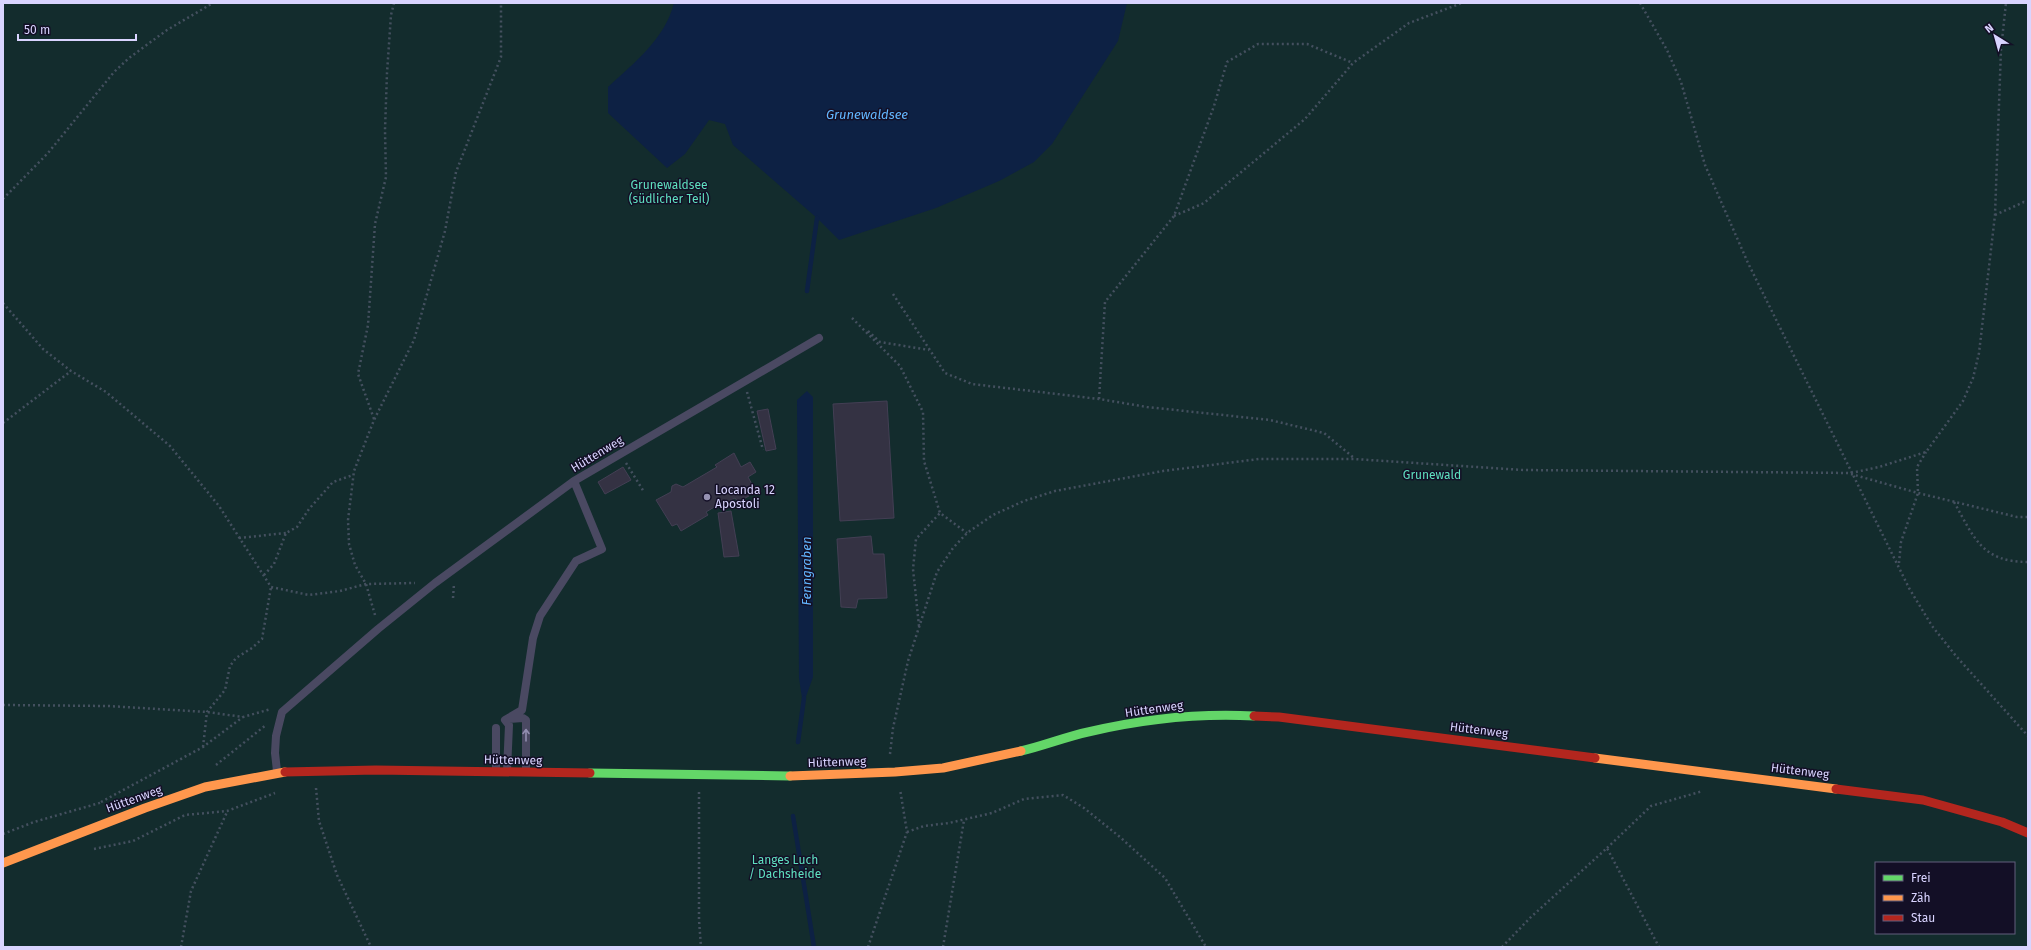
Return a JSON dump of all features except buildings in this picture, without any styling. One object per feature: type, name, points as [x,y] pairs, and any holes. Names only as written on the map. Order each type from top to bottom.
[{"type":"main road","name":"Hüttenweg","points":[[3,863],[144,808],[205,787],[278,772],[376,770],[812,776],[943,768],[1022,751],[1088,732],[1150,720],[1213,714],[1279,716],[1923,800],[2002,822],[2028,833]]},
{"type":"lane","name":"Hüttenweg","points":[[282,712],[378,629],[435,583],[574,481],[819,338]]},
{"type":"lane","points":[[504,720],[522,710],[533,638],[540,616],[576,560],[602,549],[574,481]]},
{"type":"lane","points":[[278,772],[275,753],[276,736],[282,712]]},
{"type":"lane","points":[[504,720],[523,718],[526,720],[526,772]]},
{"type":"lane","points":[[504,720],[509,725],[508,771]]},
{"type":"lane","points":[[496,728],[496,771]]},
{"type":"path","points":[[3,199],[48,153],[114,72],[129,58],[167,30],[213,3]]},
{"type":"path","points":[[374,420],[358,374],[368,325],[375,224],[386,177],[385,130],[387,73],[391,15],[394,3]]},
{"type":"path","points":[[378,629],[366,584],[355,565],[349,544],[348,520],[353,475],[374,420],[414,340],[445,231],[456,172],[501,57],[500,3]]},
{"type":"path","points":[[1174,216],[1204,203],[1306,119],[1353,63],[1409,23],[1462,3]]},
{"type":"path","points":[[1640,3],[1667,50],[1681,82],[1705,165],[1748,263],[1851,473],[1899,564],[1909,588],[1932,626],[1956,656],[2028,736]]},
{"type":"path","points":[[1899,564],[1901,542],[1918,493],[1917,467],[1963,401],[1973,378],[1979,353],[1995,215],[2001,49],[2006,3]]},
{"type":"path","points":[[1099,399],[1105,302],[1174,216],[1214,106],[1227,62],[1258,44],[1308,44],[1353,63]]},
{"type":"path","points":[[1995,215],[2024,202],[2028,203]]},
{"type":"path","points":[[893,294],[945,373],[972,384],[1099,399],[1147,407],[1270,420],[1324,433],[1354,459]]},
{"type":"path","points":[[3,303],[43,349],[71,371],[106,392],[170,446],[219,506],[271,587],[262,639],[236,658],[230,666],[225,690],[207,712],[203,747]]},
{"type":"path","points":[[930,350],[880,342],[852,318],[900,366],[923,412],[924,461],[940,513],[967,533]]},
{"type":"path","points":[[3,423],[71,371]]},
{"type":"path","points":[[741,384],[749,395],[763,450]]},
{"type":"path","points":[[890,755],[895,721],[908,661],[937,572],[953,548],[967,533],[993,515],[1024,501],[1056,491],[1163,471],[1259,459],[1354,459],[1523,470],[1851,473],[1879,467],[1926,452]]},
{"type":"path","points":[[621,453],[644,492]]},
{"type":"path","points":[[1851,473],[1918,493],[2016,517],[2028,517]]},
{"type":"path","points":[[239,538],[286,533],[297,527],[309,509],[333,482],[353,475]]},
{"type":"path","points":[[1954,501],[1983,549],[2010,562],[2028,562]]},
{"type":"path","points":[[919,629],[913,569],[916,539],[940,513]]},
{"type":"path","points":[[264,575],[274,564],[286,533]]},
{"type":"path","points":[[271,587],[309,595],[340,592],[366,584],[435,583]]},
{"type":"path","points":[[3,705],[108,706],[207,712],[243,717]]},
{"type":"path","points":[[97,804],[203,747],[243,717],[276,708],[282,712],[213,767]]},
{"type":"path","points":[[868,947],[907,832],[900,785]]},
{"type":"path","points":[[316,788],[319,821],[337,875],[371,947]]},
{"type":"path","points":[[310,789],[322,788]]},
{"type":"path","points":[[1502,947],[1531,917],[1652,806],[1711,789]]},
{"type":"path","points":[[692,790],[700,790],[699,920],[701,947]]},
{"type":"path","points":[[87,851],[133,841],[185,815],[227,811],[282,791]]},
{"type":"path","points":[[907,832],[924,826],[964,820],[992,813],[1024,799],[1063,795],[1084,808],[1120,837],[1165,878],[1206,947]]},
{"type":"path","points":[[181,947],[191,892],[227,811]]},
{"type":"path","points":[[942,947],[964,820]]},
{"type":"path","points":[[1607,848],[1659,947]]},
{"type":"green space","name":"Grunewald","points":[[3,3],[2028,3],[2028,947],[3,947]]},
{"type":"water","name":"Grunewaldsee","points":[[674,3],[1127,3],[1118,41],[1052,144],[1034,162],[999,181],[936,208],[839,240],[817,218],[733,145],[725,124],[709,120],[685,154],[667,168],[608,113],[608,87],[647,50],[656,39],[670,16]]},
{"type":"water","points":[[807,391],[813,397],[813,677],[803,705],[799,678],[797,400]]},
{"type":"waterway","name":"Fenngraben","points":[[807,291],[817,218]]},
{"type":"waterway","name":"Fenngraben","points":[[798,742],[804,698]]},
{"type":"waterway","name":"Fenngraben","points":[[793,816],[814,947]]},
{"type":"traffic: fast","points":[[1021,751],[1071,736],[1109,727],[1150,720],[1212,715],[1254,716]]},
{"type":"traffic: fast","points":[[590,773],[790,776]]},
{"type":"traffic: slow","points":[[790,776],[895,772],[943,768],[1021,751]]},
{"type":"traffic: slow","points":[[1595,758],[1836,789]]},
{"type":"traffic: slow","points":[[3,863],[145,808],[205,787],[285,772]]},
{"type":"traffic: jam","points":[[1254,716],[1279,717],[1595,758]]},
{"type":"traffic: jam","points":[[285,772],[376,770],[590,773]]},
{"type":"traffic: jam","points":[[1836,789],[1923,800],[2002,822],[2028,833]]},
{"type":"place","name":"Locanda 12 Apostoli","points":[[707,497]]},
{"type":"park label","name":"Grunewaldsee (südlicher Teil)","points":[[669,192]]},
{"type":"park label","name":"Langes Luch / Dachsheide","points":[[785,867]]}]
